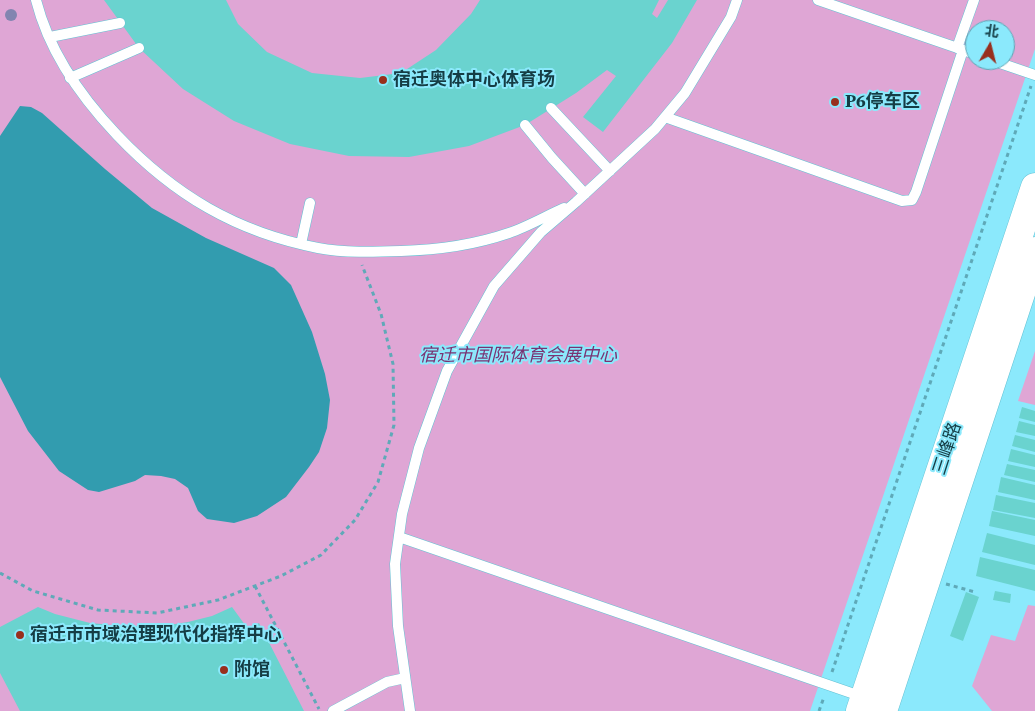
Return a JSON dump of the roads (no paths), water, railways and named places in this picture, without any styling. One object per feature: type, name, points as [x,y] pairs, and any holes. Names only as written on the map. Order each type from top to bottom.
[{"type":"main road","name":"三峰路","points":[[869,707],[1035,187]]},
{"type":"main road","name":"三峰路","points":[[869,707],[1035,251]]},
{"type":"lane","points":[[36,0],[50,38],[70,78],[98,116],[142,161],[172,185],[214,212],[247,227],[319,248],[375,252],[435,250],[473,243],[510,233],[576,202]]},
{"type":"lane","points":[[410,711],[398,626],[395,564],[402,514],[419,448],[447,371],[494,286],[541,232],[585,194],[665,118],[684,93],[731,17],[737,0]]},
{"type":"lane","points":[[818,0],[965,51]]},
{"type":"lane","points":[[665,118],[902,200],[912,200],[974,0]]},
{"type":"lane","points":[[50,38],[120,23]]},
{"type":"lane","points":[[70,78],[139,48]]},
{"type":"lane","points":[[1015,68],[1035,75]]},
{"type":"lane","points":[[551,108],[610,171]]},
{"type":"lane","points":[[525,125],[585,194]]},
{"type":"lane","points":[[301,244],[310,203]]},
{"type":"lane","points":[[399,537],[828,685],[869,707]]},
{"type":"lane","points":[[333,711],[388,682],[405,678]]},
{"type":"water","points":[[20,106],[31,107],[42,113],[152,208],[206,238],[274,268],[291,285],[312,332],[325,374],[330,400],[327,428],[319,452],[286,497],[257,516],[234,523],[207,519],[198,511],[188,488],[175,479],[161,476],[145,475],[135,481],[99,492],[88,490],[59,471],[28,431],[0,377],[0,136]]},
{"type":"place","name":"宿迁奥体中心体育场","points":[[383,80]]},
{"type":"place","name":"P6停车区","points":[[835,102]]},
{"type":"place","name":"宿迁市市域治理现代化指挥中心","points":[[20,635]]},
{"type":"place","name":"附馆","points":[[224,670]]},
{"type":"park label","name":"宿迁市国际体育会展中心","points":[[518,356]]}]
